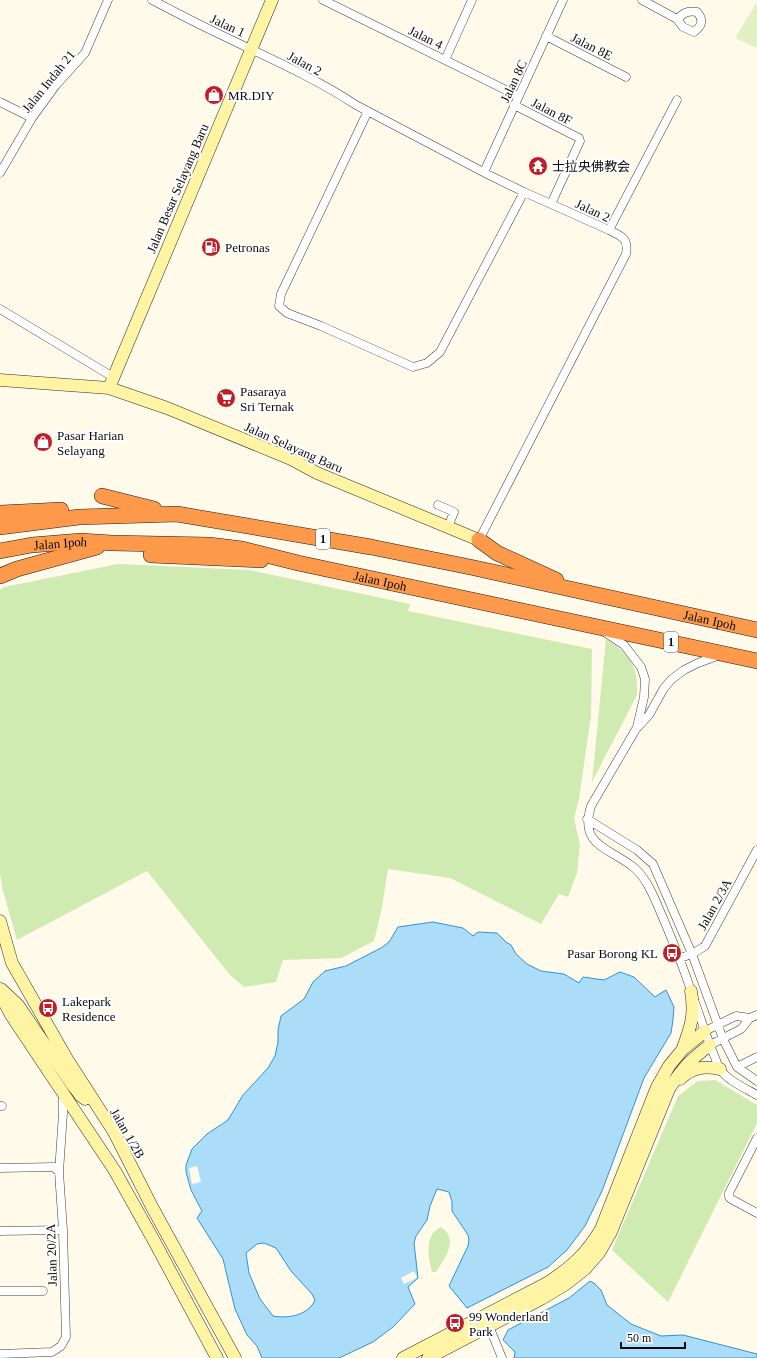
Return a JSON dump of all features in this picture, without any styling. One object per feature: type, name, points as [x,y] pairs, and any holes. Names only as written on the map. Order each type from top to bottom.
[{"type":"highway","points":[[102,496],[176,514]]},
{"type":"highway","points":[[0,513],[65,509],[140,515]]},
{"type":"highway","name":"Jalan Ipoh","points":[[0,527],[78,517],[176,514],[371,547],[470,567],[757,630]]},
{"type":"highway","points":[[470,567],[486,561],[489,558],[479,540]]},
{"type":"highway","points":[[479,540],[497,554],[582,592]]},
{"type":"highway","name":"Jalan Ipoh","points":[[0,551],[32,545],[81,541],[112,544],[209,545],[242,549],[298,563],[757,661]]},
{"type":"highway","points":[[0,576],[17,569],[112,544]]},
{"type":"highway","points":[[151,555],[298,563]]},
{"type":"street","name":"Jalan Indah 21","points":[[0,173],[32,118],[56,85],[85,53],[108,0]]},
{"type":"street","name":"Jalan 1","points":[[152,0],[214,32],[252,49]]},
{"type":"street","name":"Jalan Besar Selayang Baru","points":[[111,382],[272,0]]},
{"type":"street","name":"Jalan 4","points":[[323,0],[518,96]]},
{"type":"street","points":[[445,60],[472,0]]},
{"type":"street","name":"Jalan 8C","points":[[484,172],[518,96],[564,0]]},
{"type":"street","points":[[642,0],[677,19]]},
{"type":"street","name":"Jalan 8E","points":[[546,36],[626,77]]},
{"type":"street","name":"Jalan 2","points":[[252,49],[484,172],[623,237],[627,244],[626,254],[479,540]]},
{"type":"street","points":[[609,230],[677,100]]},
{"type":"street","points":[[0,102],[32,118]]},
{"type":"street","name":"Jalan 8F","points":[[514,105],[579,138],[580,141],[552,204]]},
{"type":"street","points":[[368,111],[281,294],[279,306],[288,313],[413,367],[427,363],[440,352],[524,192]]},
{"type":"street","points":[[0,309],[111,382]]},
{"type":"street","name":"Jalan Selayang Baru","points":[[0,380],[111,382],[167,408],[284,456],[317,473],[479,540]]},
{"type":"street","points":[[438,505],[454,512],[448,527]]},
{"type":"street","points":[[585,624],[609,635],[624,645],[641,667],[645,680],[644,697],[636,729]]},
{"type":"street","points":[[724,654],[698,663],[684,670],[672,679],[664,688],[649,715],[636,729],[592,806],[587,818],[588,829],[594,840],[603,848],[633,866],[644,877],[680,958],[705,1032],[720,1069],[728,1077],[757,1095]]},
{"type":"street","points":[[587,818],[637,850],[653,864],[692,954],[719,1024],[723,1039],[737,1067],[757,1081]]},
{"type":"street","name":"Jalan 2/3A","points":[[680,958],[692,954],[705,946],[757,850]]},
{"type":"street","name":"Jalan 1/2B","points":[[0,921],[12,963],[67,1059],[114,1132],[152,1207],[235,1358]]},
{"type":"street","points":[[0,988],[18,1005],[81,1096],[98,1108]]},
{"type":"street","points":[[683,1049],[692,1024],[694,1009],[692,991]]},
{"type":"street","points":[[0,994],[11,1015],[63,1091],[118,1176],[217,1358]]},
{"type":"street","points":[[0,1006],[11,1015]]},
{"type":"street","points":[[403,1358],[547,1283],[566,1271],[582,1256],[592,1244],[601,1229],[657,1087],[668,1066],[683,1049],[705,1032],[719,1024],[736,1016],[754,1017]]},
{"type":"street","points":[[428,1358],[566,1284],[585,1269],[599,1253],[612,1232],[669,1090],[682,1069],[697,1054],[710,1045],[741,1029],[754,1017]]},
{"type":"street","points":[[737,1067],[757,1057]]},
{"type":"street","points":[[669,1090],[689,1071],[704,1068],[720,1069]]},
{"type":"street","name":"Jalan 20/2A","points":[[0,1354],[52,1352],[61,1346],[66,1337],[63,1230],[59,1172],[63,1091]]},
{"type":"street","points":[[757,1138],[754,1152],[729,1193],[729,1197],[731,1199],[757,1213]]},
{"type":"street","points":[[0,1168],[54,1167],[59,1172]]},
{"type":"street","points":[[0,1231],[63,1230]]},
{"type":"street","points":[[0,1291],[43,1291]]},
{"type":"street","points":[[489,1326],[502,1358]]},
{"type":"green space","points":[[757,2],[757,48],[735,38]]},
{"type":"green space","points":[[118,564],[249,570],[410,604],[408,611],[592,649],[591,716],[579,799],[574,818],[580,845],[577,873],[568,897],[559,894],[541,924],[450,878],[388,869],[382,907],[374,941],[341,958],[283,960],[276,982],[244,987],[230,975],[147,871],[17,940],[3,891],[0,873],[0,590],[4,587]]},
{"type":"green space","points":[[606,639],[621,650],[631,662],[636,676],[637,695],[592,782]]},
{"type":"green space","points":[[715,1080],[757,1105],[757,1123],[668,1302],[612,1250],[678,1096],[698,1081]]},
{"type":"green space","points":[[441,1227],[447,1232],[450,1244],[449,1250],[436,1272],[432,1272],[429,1260],[430,1241],[432,1235]]},
{"type":"water","points":[[433,922],[463,928],[473,936],[478,932],[497,933],[511,945],[516,954],[527,964],[541,971],[564,974],[579,983],[583,977],[604,980],[620,972],[634,977],[655,997],[666,990],[674,1007],[671,1033],[644,1078],[602,1191],[585,1226],[567,1250],[548,1267],[467,1308],[449,1286],[468,1246],[468,1235],[452,1211],[452,1202],[449,1192],[437,1189],[430,1206],[427,1220],[416,1236],[414,1243],[418,1278],[408,1287],[415,1304],[393,1327],[373,1342],[339,1358],[262,1358],[257,1346],[247,1335],[235,1309],[223,1259],[197,1218],[202,1211],[191,1190],[186,1172],[186,1165],[192,1149],[207,1134],[228,1120],[243,1095],[268,1068],[275,1056],[281,1016],[304,999],[313,982],[325,971],[346,966],[381,948],[389,942],[398,927]],"holes":[[[264,1243],[276,1248],[291,1271],[312,1294],[315,1300],[308,1309],[297,1315],[285,1317],[273,1316],[260,1299],[249,1273],[246,1253],[257,1244]]]},
{"type":"water","points":[[590,1281],[601,1290],[607,1305],[631,1324],[661,1336],[683,1335],[757,1354],[757,1358],[514,1358],[515,1352],[503,1340],[508,1330],[569,1298]]},
{"type":"pier","points":[[197,1166],[201,1182],[192,1184],[189,1168]]},
{"type":"pier","points":[[414,1271],[417,1278],[404,1284],[401,1278]]},
{"type":"place","name":"MR.DIY","points":[[214,95]]},
{"type":"place","name":"士拉央佛教会","points":[[538,166]]},
{"type":"place","name":"Petronas","points":[[211,247]]},
{"type":"place","name":"Pasaraya Sri Ternak","points":[[226,398]]},
{"type":"place","name":"Pasar Harian Selayang","points":[[43,442]]},
{"type":"place","name":"Pasar Borong KL","points":[[672,953]]},
{"type":"place","name":"Lakepark Residence","points":[[48,1008]]},
{"type":"place","name":"99 Wonderland Park","points":[[455,1323]]}]
